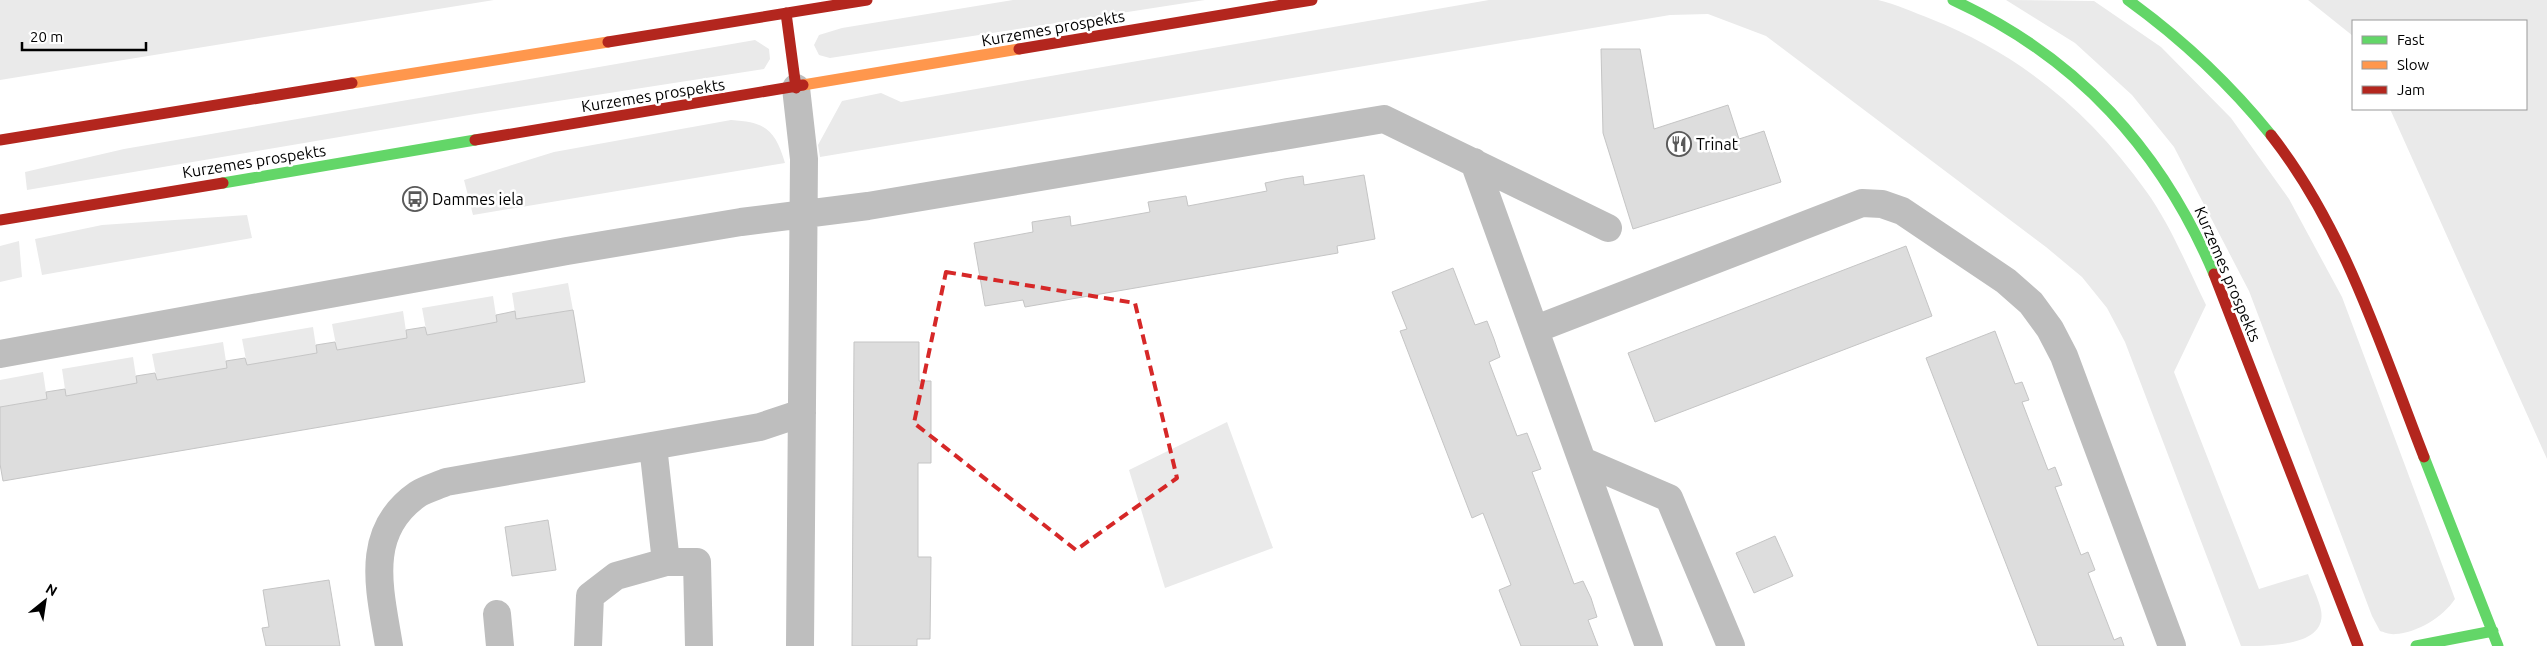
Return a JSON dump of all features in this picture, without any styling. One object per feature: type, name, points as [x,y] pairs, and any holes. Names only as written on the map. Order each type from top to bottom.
[{"type":"main road","points":[[0,140],[867,0]]},
{"type":"main road","name":"Kurzemes prospekts","points":[[0,220],[1312,0]]},
{"type":"main road","name":"Kurzemes prospekts","points":[[1953,0],[2000,23],[2074,75],[2112,112],[2141,145],[2170,187],[2196,233],[2217,282],[2358,646]]},
{"type":"main road","points":[[2128,0],[2154,18],[2195,53],[2240,97],[2282,149],[2313,198],[2342,252],[2367,310],[2498,646]]},
{"type":"main road","points":[[786,13],[796,88]]},
{"type":"main road","points":[[2416,646],[2493,631]]},
{"type":"street","points":[[796,88],[804,159],[800,646]]},
{"type":"street","points":[[0,354],[566,251],[803,214],[877,205],[1384,119],[1608,228]]},
{"type":"street","points":[[1474,162],[1536,329],[1649,646]]},
{"type":"street","points":[[1536,329],[1862,203],[1882,204],[1902,211],[2006,281],[2031,304],[2050,329],[2064,356],[2172,646]]},
{"type":"street","points":[[389,646],[378,582],[382,541],[389,524],[398,510],[419,493],[446,482],[760,427],[802,413]]},
{"type":"street","points":[[653,446],[666,562]]},
{"type":"street","points":[[1583,461],[1669,498],[1731,646]]},
{"type":"street","points":[[588,646],[590,596],[616,576],[666,562],[696,562],[699,646]]},
{"type":"street","points":[[497,614],[500,646]]},
{"type":"highlighted area","points":[[946,272],[1135,303],[1177,478],[1076,550],[914,423]]},
{"type":"shaded area","points":[[0,0],[494,0],[0,80]]},
{"type":"shaded area","points":[[1013,0],[1205,0],[830,58],[819,55],[814,45],[819,35],[842,28]]},
{"type":"shaded area","points":[[1489,0],[1878,0],[1904,8],[1964,33],[2024,68],[2077,111],[2124,162],[2155,204],[2178,246],[2206,305],[2174,372],[2259,589],[2308,574],[2322,617],[2318,628],[2310,636],[2298,641],[2284,644],[2241,646],[2125,342],[2107,308],[2082,277],[2046,247],[1766,36],[1708,14],[1670,15],[820,157],[818,145],[842,101],[881,93],[901,102]]},
{"type":"shaded area","points":[[2006,0],[2094,1],[2161,47],[2231,118],[2289,199],[2342,297],[2455,599],[2437,618],[2412,631],[2392,634],[2380,631],[2372,616],[2249,291],[2174,147],[2132,95],[2075,43]]},
{"type":"shaded area","points":[[2308,0],[2547,0],[2547,459],[2390,110],[2527,110],[2527,20],[2352,20],[2352,35]]},
{"type":"shaded area","points":[[755,40],[769,49],[770,59],[764,69],[475,114],[27,190],[25,172],[124,149]]},
{"type":"shaded area","points":[[731,120],[753,123],[767,130],[773,135],[785,163],[473,215],[464,180],[554,152]]},
{"type":"shaded area","points":[[247,215],[252,238],[42,275],[35,239],[102,225]]},
{"type":"shaded area","points":[[19,241],[22,277],[0,282],[0,246]]},
{"type":"shaded area","points":[[568,283],[573,310],[516,319],[512,293]]},
{"type":"shaded area","points":[[493,296],[497,322],[427,335],[422,308]]},
{"type":"shaded area","points":[[403,311],[407,338],[337,350],[332,324]]},
{"type":"shaded area","points":[[313,327],[317,353],[247,365],[242,339]]},
{"type":"shaded area","points":[[223,342],[227,368],[157,380],[152,354]]},
{"type":"shaded area","points":[[133,357],[137,383],[66,396],[62,369]]},
{"type":"shaded area","points":[[43,372],[47,399],[0,407],[0,380]]},
{"type":"shaded area","points":[[1227,422],[1273,548],[1165,588],[1129,470]]},
{"type":"building","points":[[1601,49],[1640,49],[1654,129],[1728,105],[1739,139],[1764,131],[1781,182],[1633,229],[1603,133]]},
{"type":"building","points":[[1364,175],[1375,239],[1337,246],[1338,253],[1025,307],[1023,300],[985,306],[974,243],[1033,232],[1032,222],[1070,216],[1071,226],[1150,212],[1148,202],[1186,196],[1188,206],[1267,191],[1265,183],[1284,179],[1303,176],[1304,185]]},
{"type":"building","points":[[1906,246],[1932,316],[1655,422],[1628,353]]},
{"type":"building","points":[[1453,268],[1475,325],[1487,321],[1494,339],[1500,357],[1489,362],[1517,436],[1527,433],[1541,469],[1532,472],[1574,584],[1583,581],[1591,598],[1597,617],[1588,620],[1598,646],[1521,646],[1499,590],[1511,585],[1483,513],[1472,518],[1400,331],[1407,329],[1392,292]]},
{"type":"building","points":[[573,310],[585,382],[3,481],[0,464],[0,407],[47,399],[46,392],[65,389],[66,396],[137,383],[136,376],[155,373],[157,380],[227,368],[226,361],[245,358],[247,365],[317,353],[316,345],[335,342],[337,350],[407,338],[406,330],[425,327],[427,335],[497,322],[496,315],[515,311],[516,319]]},
{"type":"building","points":[[1995,331],[2015,384],[2022,382],[2029,400],[2022,402],[2048,470],[2055,467],[2062,485],[2055,487],[2081,555],[2088,552],[2095,570],[2088,573],[2114,640],[2121,637],[2124,646],[2038,646],[1926,358]]},
{"type":"building","points":[[854,342],[919,342],[919,381],[931,381],[931,463],[918,463],[918,557],[931,557],[930,639],[917,639],[917,646],[852,646]]},
{"type":"building","points":[[548,520],[556,570],[512,576],[505,527]]},
{"type":"building","points":[[1775,536],[1793,576],[1754,593],[1736,553]]},
{"type":"building","points":[[329,580],[340,646],[266,646],[262,628],[269,627],[263,590]]},
{"type":"traffic: fast","points":[[1953,0],[1998,23],[2039,49],[2076,79],[2110,112],[2141,147],[2168,186],[2193,229],[2214,274]]},
{"type":"traffic: fast","points":[[2128,0],[2186,46],[2239,97],[2271,135]]},
{"type":"traffic: fast","points":[[223,183],[475,140]]},
{"type":"traffic: fast","points":[[2424,457],[2498,646]]},
{"type":"traffic: fast","points":[[2416,646],[2493,631]]},
{"type":"traffic: slow","points":[[352,83],[608,42]]},
{"type":"traffic: slow","points":[[803,85],[1019,49]]},
{"type":"traffic: jam","points":[[608,42],[867,0]]},
{"type":"traffic: jam","points":[[1019,49],[1312,0]]},
{"type":"traffic: jam","points":[[786,13],[796,88]]},
{"type":"traffic: jam","points":[[0,140],[352,83]]},
{"type":"traffic: jam","points":[[475,140],[803,85]]},
{"type":"traffic: jam","points":[[2271,135],[2297,171],[2341,249],[2376,332],[2424,457]]},
{"type":"traffic: jam","points":[[0,220],[223,183]]},
{"type":"traffic: jam","points":[[2214,274],[2358,646]]},
{"type":"place","name":"Trinat","points":[[1679,144]]},
{"type":"place","name":"Dammes iela","points":[[415,199]]}]
